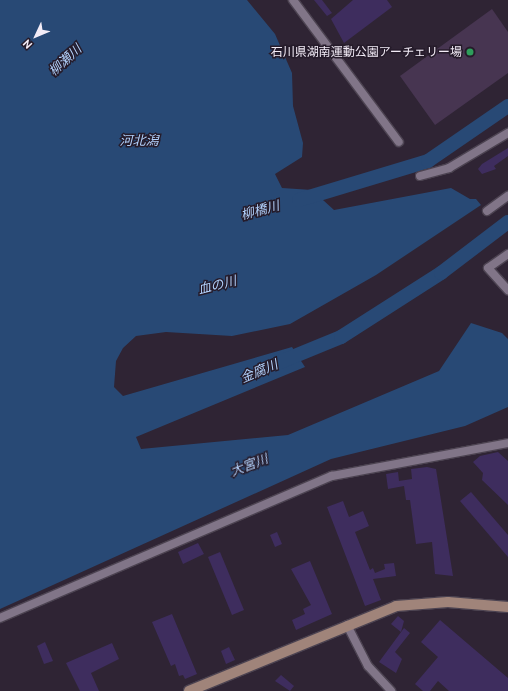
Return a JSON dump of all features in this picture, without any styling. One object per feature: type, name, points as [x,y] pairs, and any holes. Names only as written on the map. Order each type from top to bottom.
[{"type":"street","points":[[293,0],[399,142]]},
{"type":"street","points":[[420,176],[449,168],[508,133]]},
{"type":"street","points":[[487,211],[508,196]]},
{"type":"street","points":[[508,254],[488,268],[508,290]]},
{"type":"street","points":[[0,618],[332,476],[508,443]]},
{"type":"street","points":[[189,691],[383,610],[420,602],[508,608]]},
{"type":"street","points":[[347,625],[368,666],[391,691]]},
{"type":"shaded area","name":"石川県湖南運動公園アーチェリー場","points":[[492,9],[508,32],[508,73],[435,125],[400,76]]},
{"type":"water","name":"河北潟","points":[[0,0],[247,0],[275,34],[292,73],[293,106],[303,143],[302,157],[275,174],[282,188],[312,190],[334,210],[451,188],[470,199],[476,199],[481,205],[376,275],[290,324],[232,336],[166,332],[136,336],[123,348],[116,361],[114,387],[123,396],[292,347],[305,367],[136,437],[141,449],[288,435],[439,371],[471,323],[502,333],[508,339],[508,407],[465,426],[331,459],[0,609]]},
{"type":"building","points":[[314,0],[322,0],[332,13],[327,16]]},
{"type":"building","points":[[353,0],[387,0],[392,7],[344,43],[331,19]]},
{"type":"building","points":[[508,148],[508,156],[494,166],[496,169],[482,174],[478,169],[482,164]]},
{"type":"building","points":[[498,452],[508,461],[508,505],[482,480],[483,473],[473,462],[480,456]]},
{"type":"building","points":[[427,467],[436,469],[453,576],[435,574],[432,542],[416,544],[410,500],[406,500],[404,486],[388,489],[386,474],[398,472],[399,481],[412,479],[411,469]]},
{"type":"building","points":[[471,492],[508,535],[508,557],[460,501]]},
{"type":"building","points":[[343,501],[349,517],[363,511],[369,526],[355,532],[370,570],[373,568],[375,573],[385,569],[384,564],[394,563],[396,576],[373,579],[381,600],[365,606],[327,507]]},
{"type":"building","points":[[277,532],[282,544],[275,547],[270,535]]},
{"type":"building","points":[[198,543],[204,554],[183,564],[178,552]]},
{"type":"building","points":[[220,552],[244,610],[232,615],[208,557]]},
{"type":"building","points":[[310,561],[332,614],[296,630],[292,620],[305,614],[303,609],[311,605],[291,569]]},
{"type":"building","points":[[172,614],[197,674],[185,679],[183,675],[179,676],[175,664],[171,666],[152,622]]},
{"type":"building","points":[[398,616],[404,621],[401,632],[391,624]]},
{"type":"building","points":[[440,620],[508,678],[508,691],[449,691],[438,681],[430,691],[423,691],[415,684],[438,657],[421,642]]},
{"type":"building","points":[[404,628],[410,633],[395,652],[402,659],[396,673],[379,662]]},
{"type":"building","points":[[45,642],[53,661],[44,664],[37,646]]},
{"type":"building","points":[[112,643],[119,659],[91,673],[99,691],[80,691],[66,663]]},
{"type":"building","points":[[229,647],[235,660],[226,664],[221,651]]},
{"type":"building","points":[[281,675],[294,686],[290,691],[275,681]]},
{"type":"waterway","name":"柳橋川","points":[[299,200],[428,161],[508,106]]},
{"type":"waterway","name":"金腐川","points":[[280,362],[341,337],[441,273],[508,222]]},
{"type":"place","name":"石川県湖南運動公園アーチェリー場","points":[[470,52]]},
{"type":"water label","name":"柳瀬川","points":[[65,60]]},
{"type":"water label","name":"血の川","points":[[217,285]]},
{"type":"water label","name":"大宮川","points":[[249,465]]}]
